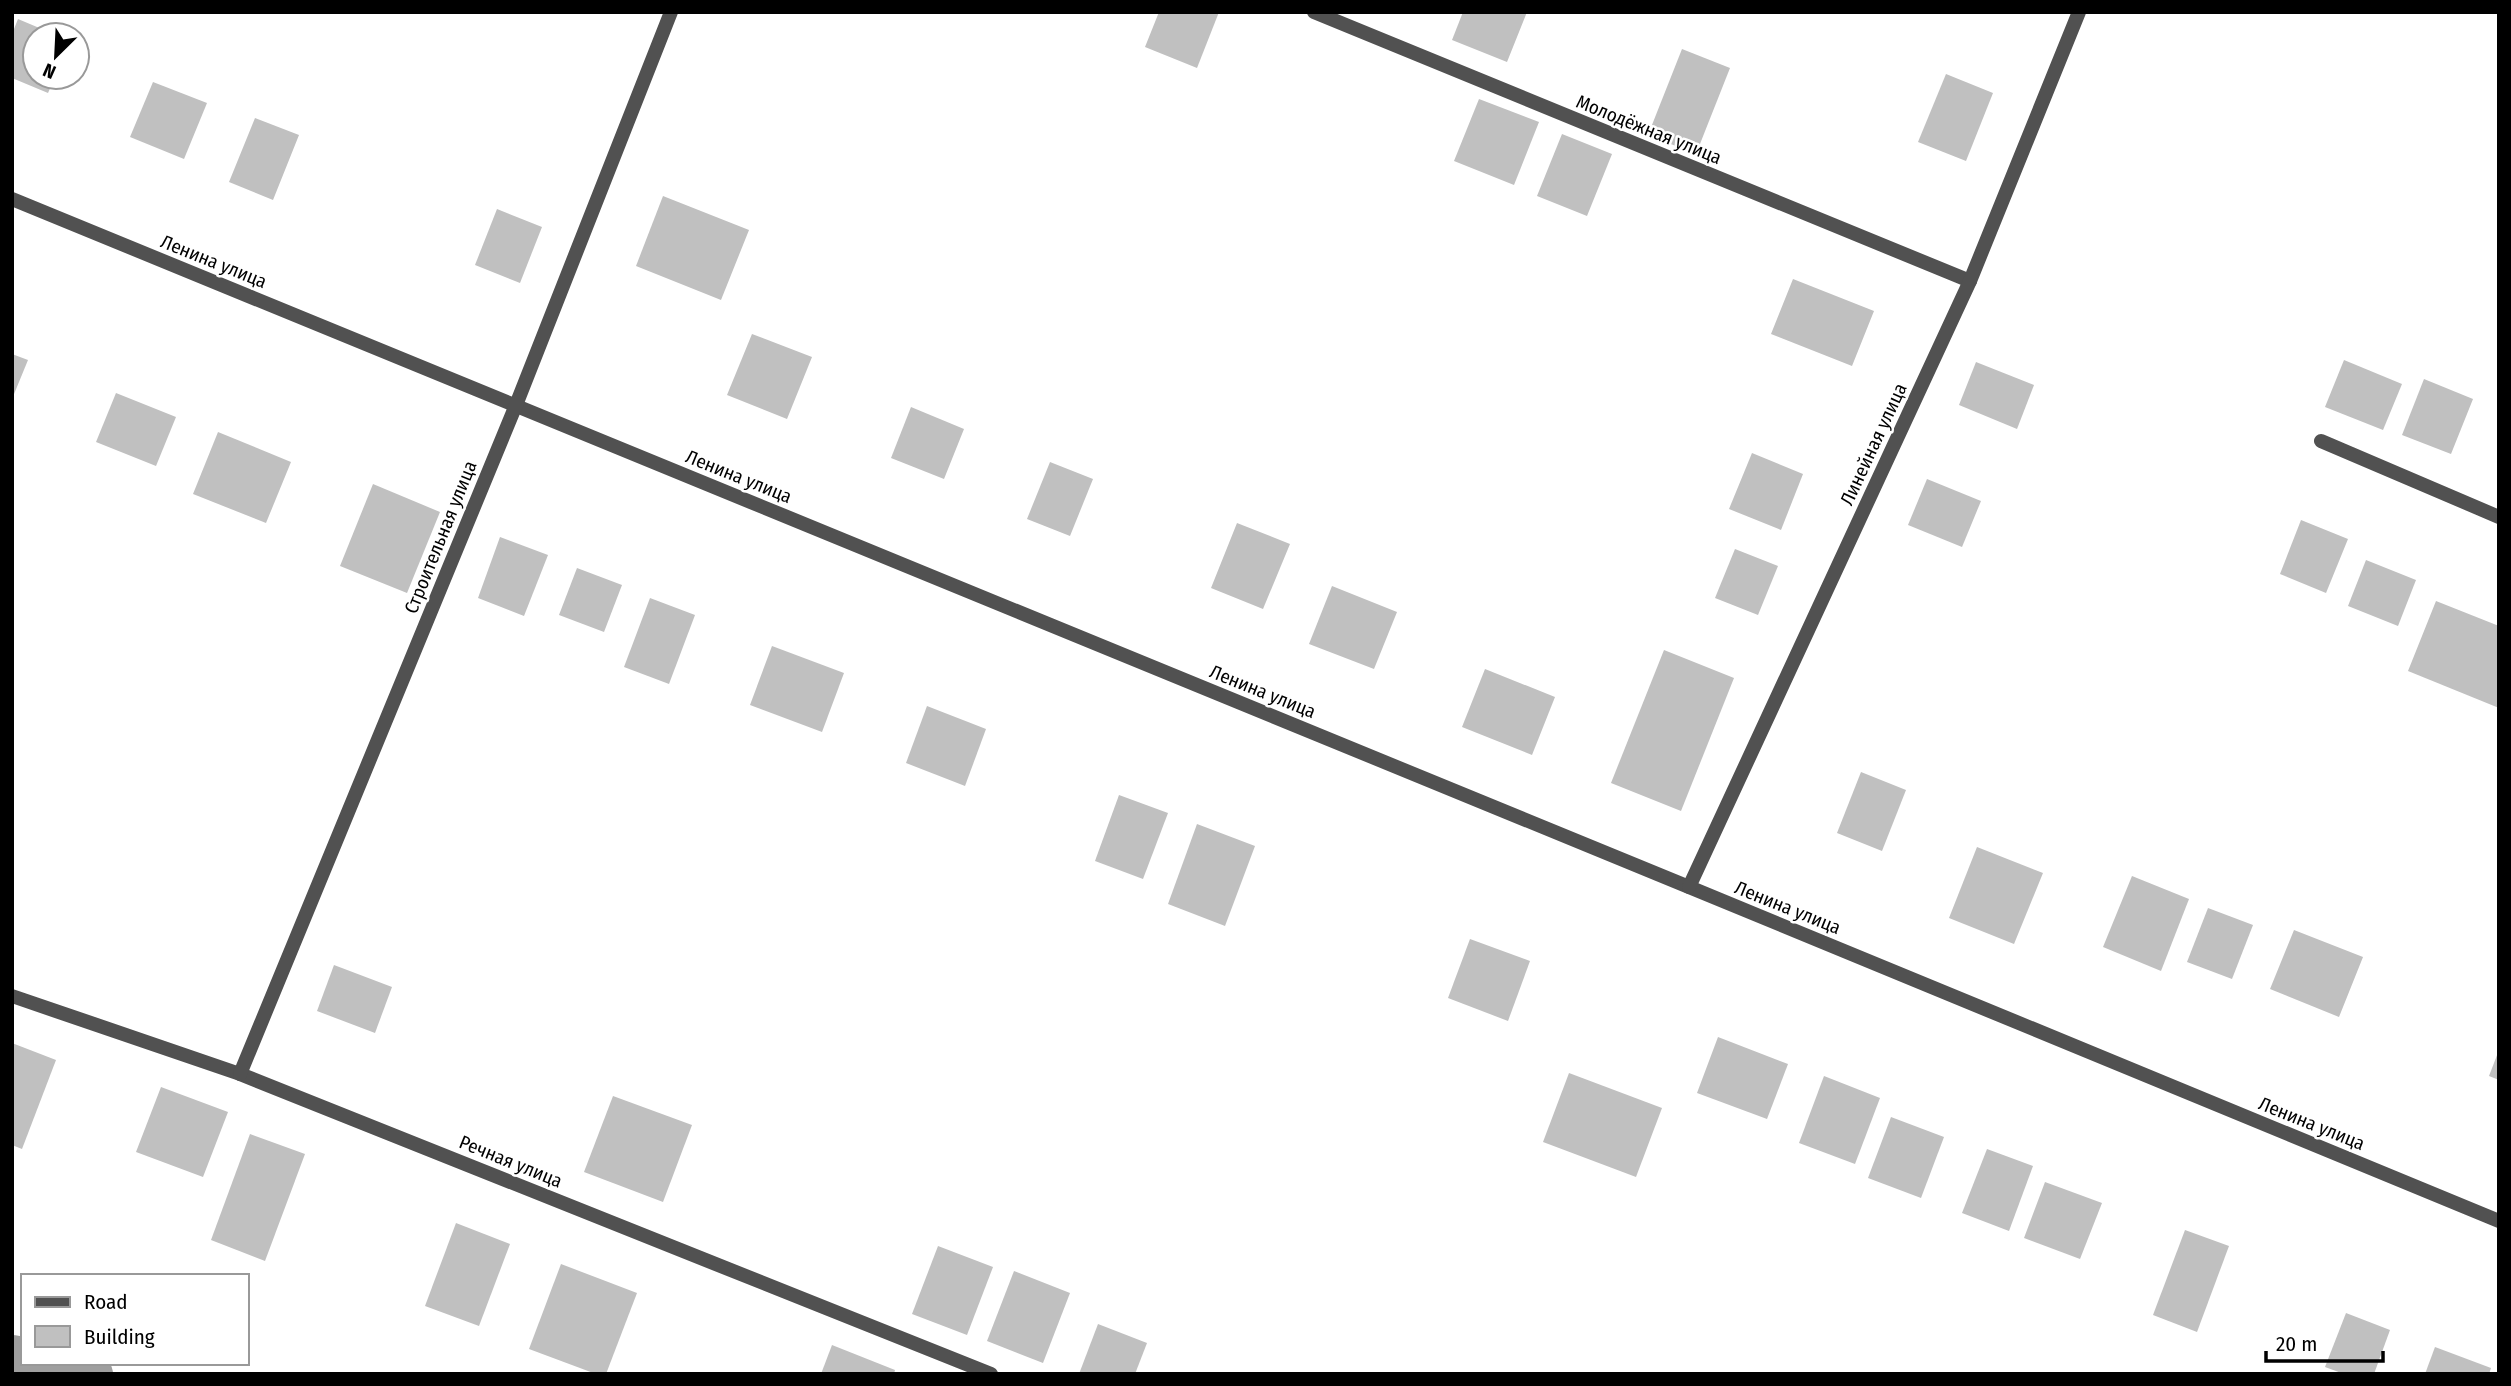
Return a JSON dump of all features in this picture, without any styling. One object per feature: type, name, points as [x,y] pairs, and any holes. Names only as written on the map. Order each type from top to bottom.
[{"type":"street","name":"Строительная улица","points":[[240,1074],[516,405],[671,12]]},
{"type":"street","name":"Молодёжная улица","points":[[1314,12],[1969,281]]},
{"type":"street","name":"Линейная улица","points":[[1689,887],[1969,281],[2079,12]]},
{"type":"street","name":"Ленина улица","points":[[12,199],[2499,1222]]},
{"type":"street","points":[[2321,441],[2499,517]]},
{"type":"street","name":"Речная улица","points":[[12,996],[240,1074],[991,1374]]},
{"type":"building","points":[[1159,12],[1219,12],[1197,68],[1145,47]]},
{"type":"building","points":[[1463,12],[1527,12],[1507,62],[1452,40]]},
{"type":"building","points":[[18,19],[23,21],[21,82],[12,78],[12,34]]},
{"type":"building","points":[[1682,49],[1730,68],[1696,154],[1648,135]]},
{"type":"building","points":[[1946,74],[1993,93],[1966,161],[1918,142]]},
{"type":"building","points":[[153,82],[207,103],[184,159],[130,137]]},
{"type":"building","points":[[1479,99],[1539,122],[1514,185],[1454,161]]},
{"type":"building","points":[[255,118],[299,135],[273,200],[229,182]]},
{"type":"building","points":[[1562,134],[1612,154],[1587,216],[1537,196]]},
{"type":"building","points":[[663,196],[749,230],[721,300],[636,266]]},
{"type":"building","points":[[497,209],[542,227],[520,283],[475,265]]},
{"type":"building","points":[[1793,279],[1874,311],[1852,366],[1771,334]]},
{"type":"building","points":[[752,334],[812,357],[787,419],[727,395]]},
{"type":"building","points":[[12,354],[28,360],[12,399]]},
{"type":"building","points":[[2344,360],[2402,384],[2383,430],[2325,407]]},
{"type":"building","points":[[1976,362],[2034,385],[2017,429],[1959,405]]},
{"type":"building","points":[[2424,379],[2473,399],[2451,454],[2402,435]]},
{"type":"building","points":[[116,393],[176,417],[156,466],[96,442]]},
{"type":"building","points":[[911,407],[964,429],[944,479],[891,458]]},
{"type":"building","points":[[218,432],[291,462],[266,523],[193,494]]},
{"type":"building","points":[[1752,453],[1803,474],[1781,530],[1729,509]]},
{"type":"building","points":[[1050,462],[1093,479],[1070,536],[1027,519]]},
{"type":"building","points":[[1927,479],[1981,501],[1962,547],[1908,525]]},
{"type":"building","points":[[373,484],[440,512],[407,593],[340,566]]},
{"type":"building","points":[[2301,520],[2348,539],[2326,593],[2280,574]]},
{"type":"building","points":[[1237,523],[1290,544],[1263,609],[1211,588]]},
{"type":"building","points":[[500,537],[548,555],[524,616],[478,598]]},
{"type":"building","points":[[1735,549],[1778,566],[1758,615],[1715,598]]},
{"type":"building","points":[[2366,560],[2416,580],[2398,626],[2348,606]]},
{"type":"building","points":[[577,568],[622,585],[604,632],[559,615]]},
{"type":"building","points":[[1332,586],[1397,612],[1374,669],[1309,644]]},
{"type":"building","points":[[650,598],[695,615],[669,684],[624,667]]},
{"type":"building","points":[[2436,601],[2499,626],[2499,708],[2408,671]]},
{"type":"building","points":[[772,646],[844,673],[822,732],[750,705]]},
{"type":"building","points":[[1664,650],[1734,678],[1681,811],[1611,783]]},
{"type":"building","points":[[1485,669],[1555,697],[1532,755],[1462,727]]},
{"type":"building","points":[[927,706],[986,729],[965,786],[906,763]]},
{"type":"building","points":[[1861,772],[1906,790],[1882,851],[1837,833]]},
{"type":"building","points":[[1119,795],[1168,813],[1143,879],[1095,861]]},
{"type":"building","points":[[1197,824],[1255,846],[1225,926],[1168,904]]},
{"type":"building","points":[[1977,847],[2043,873],[2014,944],[1949,918]]},
{"type":"building","points":[[2132,876],[2189,899],[2161,971],[2103,947]]},
{"type":"building","points":[[2208,908],[2253,925],[2232,979],[2187,962]]},
{"type":"building","points":[[2294,930],[2363,957],[2339,1017],[2270,989]]},
{"type":"building","points":[[1470,939],[1530,961],[1508,1021],[1448,998]]},
{"type":"building","points":[[334,965],[392,987],[375,1033],[317,1011]]},
{"type":"building","points":[[1718,1037],[1788,1064],[1767,1119],[1697,1093]]},
{"type":"building","points":[[12,1043],[56,1060],[22,1149],[12,1145]]},
{"type":"building","points":[[2499,1050],[2499,1080],[2489,1076]]},
{"type":"building","points":[[1569,1073],[1662,1108],[1636,1177],[1543,1142]]},
{"type":"building","points":[[1824,1076],[1880,1098],[1855,1164],[1799,1143]]},
{"type":"building","points":[[161,1087],[228,1112],[203,1177],[136,1152]]},
{"type":"building","points":[[613,1096],[692,1125],[663,1202],[584,1172]]},
{"type":"building","points":[[1891,1117],[1944,1137],[1921,1198],[1868,1178]]},
{"type":"building","points":[[250,1134],[305,1154],[265,1261],[211,1240]]},
{"type":"building","points":[[1987,1149],[2033,1166],[2009,1231],[1962,1213]]},
{"type":"building","points":[[2045,1182],[2102,1203],[2080,1259],[2024,1238]]},
{"type":"building","points":[[456,1223],[510,1244],[479,1326],[425,1306]]},
{"type":"building","points":[[2185,1230],[2229,1246],[2197,1332],[2153,1315]]},
{"type":"building","points":[[938,1246],[993,1267],[967,1335],[912,1314]]},
{"type":"building","points":[[561,1264],[637,1293],[606,1374],[596,1374],[529,1349]]},
{"type":"building","points":[[1014,1271],[1070,1293],[1043,1363],[987,1341]]},
{"type":"building","points":[[2346,1313],[2390,1330],[2374,1374],[2344,1374],[2325,1367]]},
{"type":"building","points":[[1098,1324],[1147,1343],[1135,1374],[1079,1374]]},
{"type":"building","points":[[832,1345],[895,1370],[894,1374],[821,1374]]},
{"type":"building","points":[[2435,1347],[2491,1368],[2489,1374],[2425,1374]]},
{"type":"waterway","points":[[12,1355],[21,1357]]},
{"type":"waterway","points":[[57,1365],[93,1374]]}]
